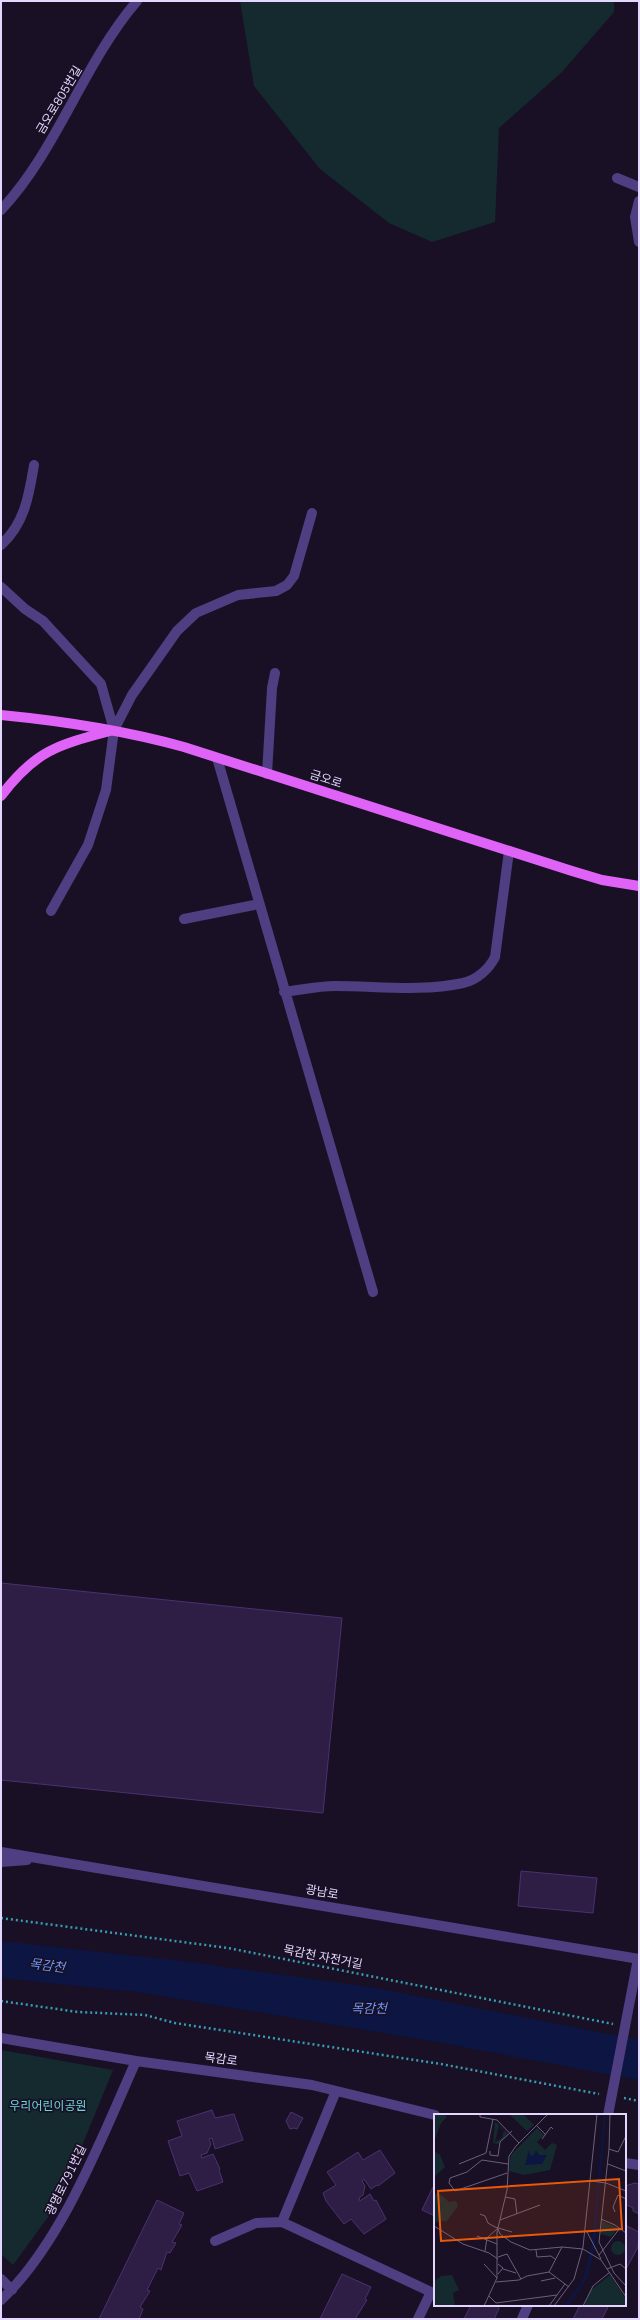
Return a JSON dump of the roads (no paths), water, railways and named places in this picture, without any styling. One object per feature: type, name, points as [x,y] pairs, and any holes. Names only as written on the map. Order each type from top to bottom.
[{"type":"main road","name":"금오로","points":[[1,715],[66,721],[114,730],[184,747],[602,880],[639,886]]},
{"type":"main road","points":[[1,796],[19,774],[35,759],[49,750],[70,741],[114,730]]},
{"type":"street","name":"금오로805번길","points":[[1,210],[22,183],[60,126],[110,38],[137,1]]},
{"type":"street","points":[[617,178],[639,187]]},
{"type":"street","points":[[639,200],[636,217],[639,242]]},
{"type":"street","points":[[1,545],[12,535],[23,514],[30,495],[34,465]]},
{"type":"street","points":[[51,911],[75,872],[88,845],[106,790],[114,730],[132,695],[173,637],[196,613],[238,595],[276,591],[287,585],[294,576],[312,513]]},
{"type":"street","points":[[1,587],[25,609],[43,621],[101,684],[114,730]]},
{"type":"street","points":[[267,774],[272,688],[276,673]]},
{"type":"street","points":[[216,758],[373,1292]]},
{"type":"street","points":[[284,992],[333,986],[420,987],[464,983],[480,975],[490,967],[495,957],[509,851]]},
{"type":"street","points":[[184,919],[259,904]]},
{"type":"street","name":"광남로","points":[[1,1852],[638,1959]]},
{"type":"street","points":[[1,1862],[49,1859]]},
{"type":"street","points":[[608,2114],[638,1959]]},
{"type":"street","name":"목감로","points":[[1,2038],[136,2061],[312,2085],[434,2115]]},
{"type":"street","name":"광명로791번길","points":[[1,2300],[12,2290],[57,2228],[136,2061]]},
{"type":"street","points":[[282,2222],[336,2091]]},
{"type":"street","points":[[626,2163],[639,2165]]},
{"type":"street","points":[[215,2242],[256,2223],[282,2222],[431,2292],[418,2319]]},
{"type":"street","points":[[1,2279],[12,2290]]},
{"type":"street","points":[[522,2319],[528,2306]]},
{"type":"water","name":"목감천","points":[[1,1941],[182,1961],[371,1987],[639,2040],[639,2080],[431,2041],[136,1992],[1,1978]]},
{"type":"park label","name":"우리어린이공원","points":[[48,2106]]}]
